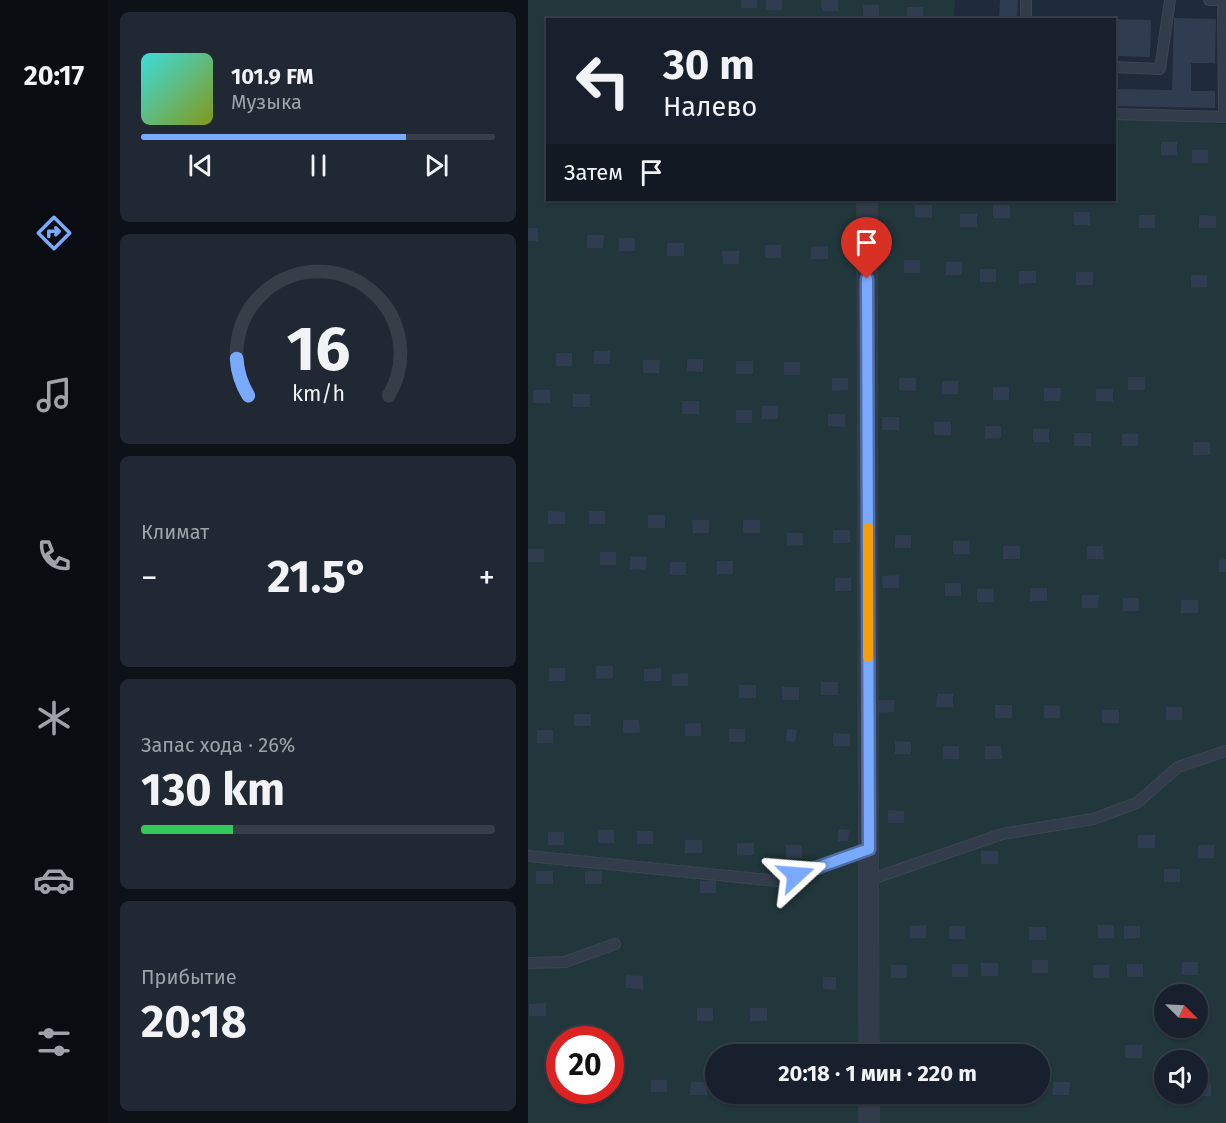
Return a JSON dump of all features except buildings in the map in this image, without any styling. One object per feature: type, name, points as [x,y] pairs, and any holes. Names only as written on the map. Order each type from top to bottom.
[{"type":"street","points":[[867,201],[869,1044]]},
{"type":"street","points":[[869,1104],[869,1123]]},
{"type":"lane","points":[[1026,0],[1026,18]]},
{"type":"lane","points":[[1116,68],[1160,69],[1170,0]]},
{"type":"lane","points":[[1116,114],[1225,117],[1223,0],[1209,0]]},
{"type":"lane","points":[[869,880],[1002,834],[1093,819],[1137,803],[1178,767],[1226,751]]},
{"type":"lane","points":[[528,856],[778,881],[869,849]]},
{"type":"lane","points":[[528,963],[565,962],[615,944]]},
{"type":"green space","points":[[528,0],[955,0],[954,18],[546,18],[546,201],[1116,201],[1116,117],[1226,124],[1226,1123],[528,1123]]},
{"type":"slow traffic","points":[[868,528],[868,657]]},
{"type":"route","points":[[796,875],[869,849],[867,279]]}]
